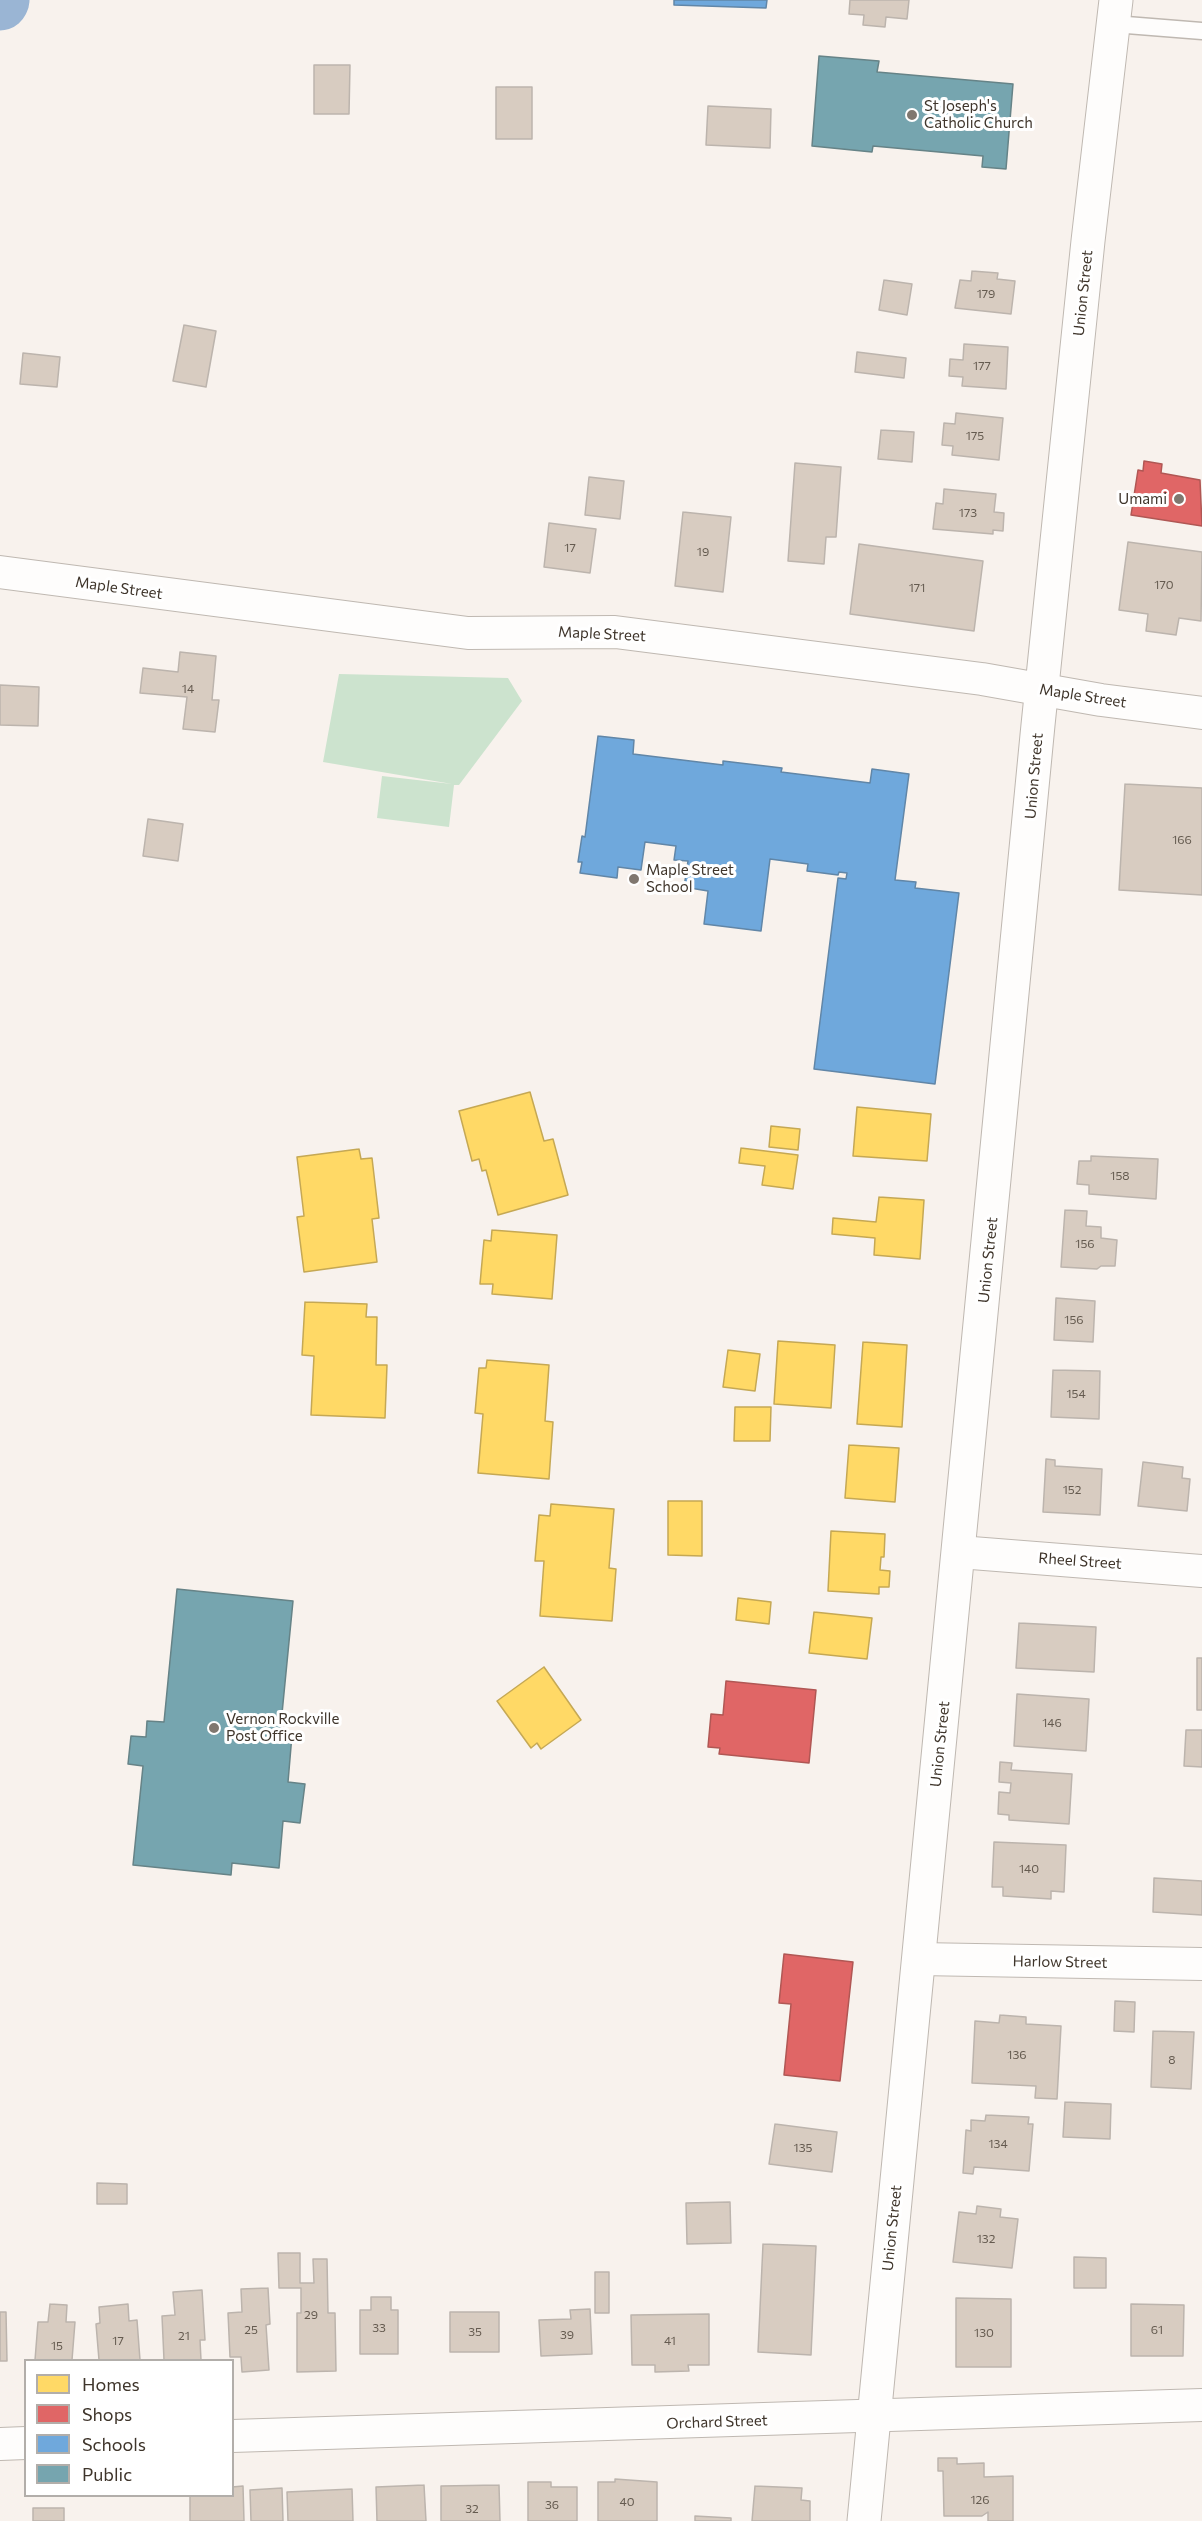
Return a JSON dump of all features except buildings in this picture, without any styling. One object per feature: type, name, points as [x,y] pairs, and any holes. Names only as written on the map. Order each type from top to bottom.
[{"type":"main road","name":"Union Street","points":[[864,2521],[1042,689],[1088,241],[1115,12]]},
{"type":"street","name":"Maple Street","points":[[0,572],[468,633],[615,632],[982,679],[1202,713]]},
{"type":"street","name":"Rheel Street","points":[[959,1552],[1202,1571]]},
{"type":"street","name":"Harlow Street","points":[[919,1959],[1202,1964]]},
{"type":"street","name":"Orchard Street","points":[[234,2436],[1202,2405]]},
{"type":"street","points":[[0,2444],[24,2442]]},
{"type":"lane","points":[[1115,12],[1202,31]]},
{"type":"green space","points":[[339,674],[508,678],[522,701],[459,785],[454,785],[449,827],[377,818],[382,776],[452,784],[323,762]]},
{"type":"place","name":"St Joseph's Catholic Church","points":[[912,115]]},
{"type":"place","name":"Umami","points":[[1179,499]]},
{"type":"place","name":"Maple Street School","points":[[634,879]]},
{"type":"place","name":"Vernon Rockville Post Office","points":[[214,1728]]}]
